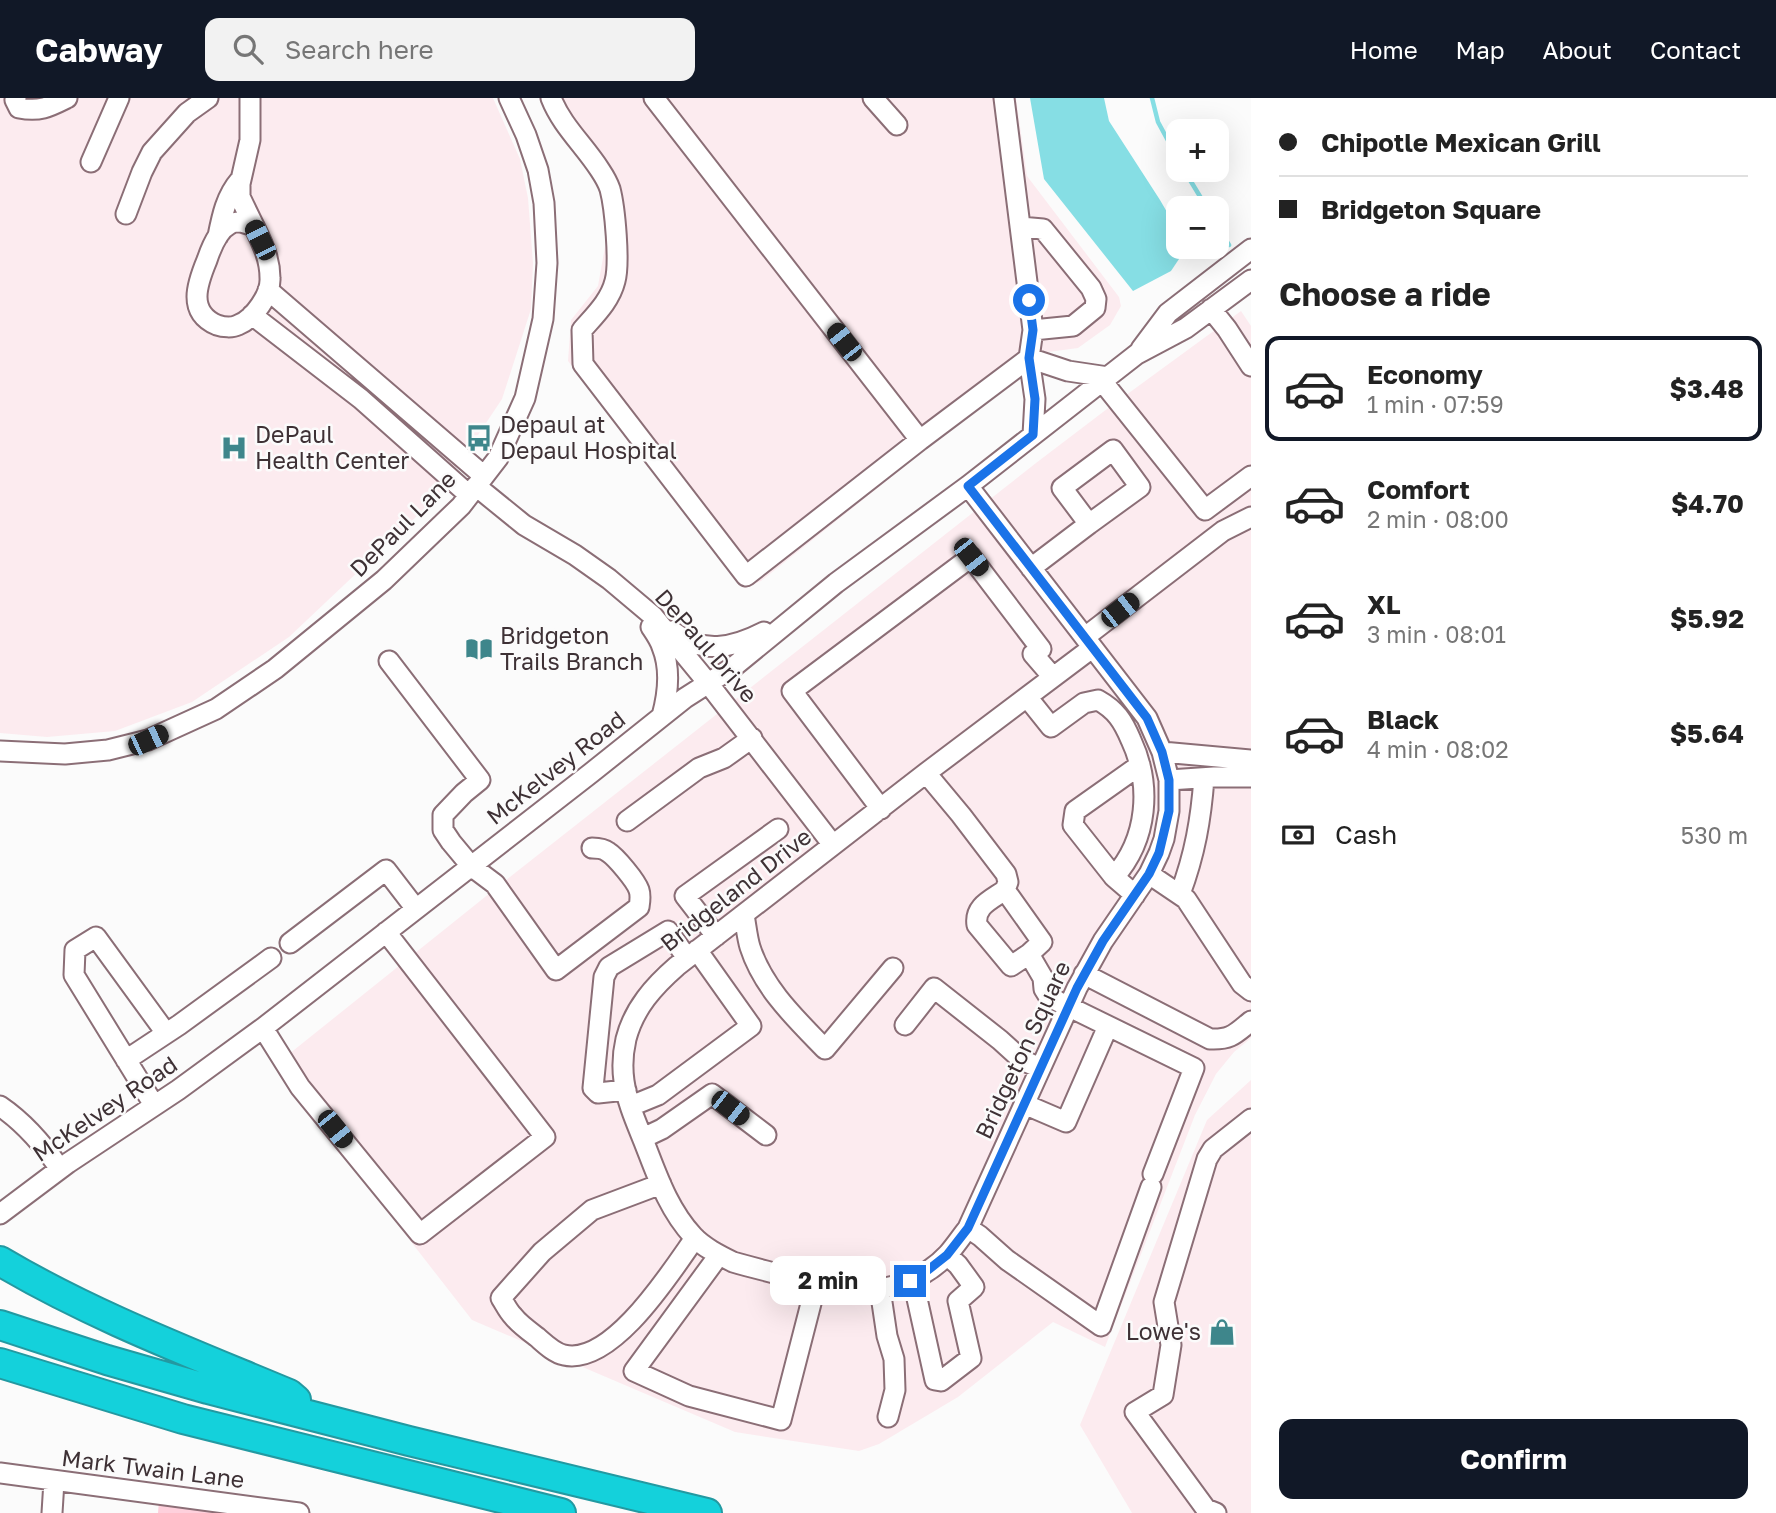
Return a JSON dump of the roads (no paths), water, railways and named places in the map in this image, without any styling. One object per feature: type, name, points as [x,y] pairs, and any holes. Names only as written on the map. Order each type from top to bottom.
[{"type":"highway","points":[[0,1261],[130,1326],[289,1394],[314,1416]]},
{"type":"highway","points":[[0,1325],[208,1389],[707,1513]]},
{"type":"highway","points":[[0,1363],[183,1419],[561,1513]]},
{"type":"street","points":[[14,99],[19,108],[32,111],[67,98]]},
{"type":"street","points":[[91,162],[119,98]]},
{"type":"street","points":[[126,214],[152,152],[187,113],[208,98]]},
{"type":"street","points":[[240,180],[231,190],[218,236],[205,262],[199,284],[199,310],[203,316],[223,327],[238,326],[253,315],[262,303],[271,280],[267,254],[240,197],[240,180],[250,140],[250,98]]},
{"type":"street","name":"DePaul Lane","points":[[0,751],[65,754],[107,750],[148,740],[216,709],[275,669],[384,580],[461,506],[498,458],[525,398],[543,319],[547,263],[544,203],[538,170],[509,98]]},
{"type":"street","points":[[551,98],[568,130],[599,168],[609,186],[612,201],[616,241],[615,280],[605,305],[582,330],[583,365],[746,576],[1029,358]]},
{"type":"street","points":[[873,98],[897,125]]},
{"type":"street","points":[[1004,98],[1033,330],[1029,358],[1035,399],[1033,435]]},
{"type":"street","points":[[664,102],[920,440]]},
{"type":"street","points":[[218,236],[230,224],[240,222],[254,226]]},
{"type":"street","points":[[1020,227],[1043,229],[1091,288],[1096,299],[1095,308],[1073,326],[1033,330]]},
{"type":"street","name":"McKelvey Road","points":[[1137,354],[1168,313],[1251,249]]},
{"type":"street","name":"McKelvey Road","points":[[0,1214],[30,1190],[263,1028],[685,698],[732,668],[836,583],[968,486],[1137,354],[1186,328],[1251,280]]},
{"type":"street","name":"DePaul Drive","points":[[268,290],[476,486]]},
{"type":"street","points":[[1211,309],[1251,366]]},
{"type":"street","name":"DePaul Drive","points":[[253,315],[524,525],[610,579],[646,610],[708,682],[833,845]]},
{"type":"street","points":[[1029,358],[1068,371],[1105,379],[1205,510],[1251,476]]},
{"type":"street","name":"Bridgeton Square","points":[[719,1255],[733,1262],[849,1290],[880,1289],[910,1281],[947,1255],[968,1228],[1084,974],[1112,927],[1149,874],[1159,853],[1170,796],[1169,780],[1162,752],[1147,718],[968,486]]},
{"type":"street","name":"Bridgeland Drive","points":[[719,1255],[695,1238],[677,1216],[661,1184],[628,1098],[624,1077],[626,1040],[635,1015],[649,992],[692,954],[1052,677],[1088,643],[1223,531],[1251,517]]},
{"type":"street","points":[[1031,568],[1089,524]]},
{"type":"street","points":[[881,809],[792,691],[971,557],[1041,649],[1033,654],[1052,677]]},
{"type":"street","points":[[646,610],[681,639],[699,646],[724,647],[745,642],[796,615]]},
{"type":"street","points":[[646,610],[666,662],[667,698],[662,716]]},
{"type":"street","points":[[390,661],[480,780],[443,815],[443,830],[471,866],[495,884],[556,970],[639,907],[640,891],[634,881],[609,852],[592,848]]},
{"type":"street","points":[[1027,697],[1051,727],[1084,703],[1098,699],[1111,707],[1124,724],[1136,750],[1144,779],[1142,825],[1131,855],[1114,877]]},
{"type":"street","points":[[627,821],[699,768],[724,758],[752,738]]},
{"type":"street","points":[[1162,752],[1251,760]]},
{"type":"street","points":[[1135,895],[1114,877],[1073,825],[1075,811],[1140,765]]},
{"type":"street","points":[[926,773],[1006,874],[1005,890],[979,908],[976,916],[977,925],[1011,966],[1042,942],[1005,890]]},
{"type":"street","points":[[1169,780],[1251,777]]},
{"type":"street","points":[[1181,894],[1196,845],[1204,778]]},
{"type":"street","points":[[716,936],[685,896],[778,829]]},
{"type":"street","points":[[290,943],[386,870],[416,909]]},
{"type":"street","points":[[1149,874],[1186,899],[1242,984],[1251,991]]},
{"type":"street","points":[[744,915],[750,946],[759,970],[788,1011],[825,1049],[893,968]]},
{"type":"street","points":[[668,931],[692,954],[751,1026],[658,1095],[628,1098],[598,1093],[593,1088],[604,977],[610,967],[668,931]]},
{"type":"street","points":[[263,1028],[300,1087],[420,1234],[535,1145],[545,1137],[386,932]]},
{"type":"street","points":[[154,1105],[74,975],[75,950],[96,937],[166,1033]]},
{"type":"street","points":[[968,1228],[1007,1260],[1101,1326],[1194,1068],[1049,997],[1044,989],[1044,978],[1029,954]]},
{"type":"street","points":[[126,1060],[271,958]]},
{"type":"street","points":[[1084,974],[1210,1038],[1231,1038],[1251,1021]]},
{"type":"street","points":[[905,1025],[934,988],[1022,1060],[1040,1068]]},
{"type":"street","points":[[1024,1104],[1066,1122],[1108,1026]]},
{"type":"street","points":[[643,1138],[662,1129],[712,1094],[766,1135]]},
{"type":"street","points":[[0,1106],[19,1119],[48,1151],[60,1169]]},
{"type":"street","points":[[1216,1513],[1206,1509],[1135,1412],[1163,1395],[1171,1345],[1164,1302],[1207,1158],[1213,1149],[1251,1119]]},
{"type":"street","points":[[661,1184],[592,1210],[542,1252],[501,1298],[513,1317],[547,1345],[563,1355],[582,1355],[612,1340],[646,1305],[695,1238]]},
{"type":"street","points":[[719,1255],[634,1371],[689,1396],[781,1420],[816,1284]]},
{"type":"street","points":[[910,1281],[916,1294],[935,1380],[941,1381],[971,1358],[958,1301],[974,1287],[947,1255]]},
{"type":"street","points":[[880,1289],[887,1336],[894,1359],[895,1390],[888,1417]]},
{"type":"street","name":"Mark Twain Lane","points":[[0,1472],[299,1513]]},
{"type":"street","points":[[52,1513],[54,1481]]},
{"type":"water","points":[[1030,98],[1104,98],[1109,121],[1166,210],[1166,259],[1179,259],[1171,271],[1133,291],[1044,179]]},
{"type":"waterway","points":[[1152,98],[1158,122],[1166,137]]},
{"type":"waterway","points":[[1191,182],[1200,196]]},
{"type":"place","name":"Depaul at Depaul Hospital","points":[[479,438]]},
{"type":"place","name":"DePaul Health Center","points":[[234,448]]},
{"type":"place","name":"Bridgeton Trails Branch","points":[[479,649]]},
{"type":"place","name":"Lowe's","points":[[1222,1332]]}]
